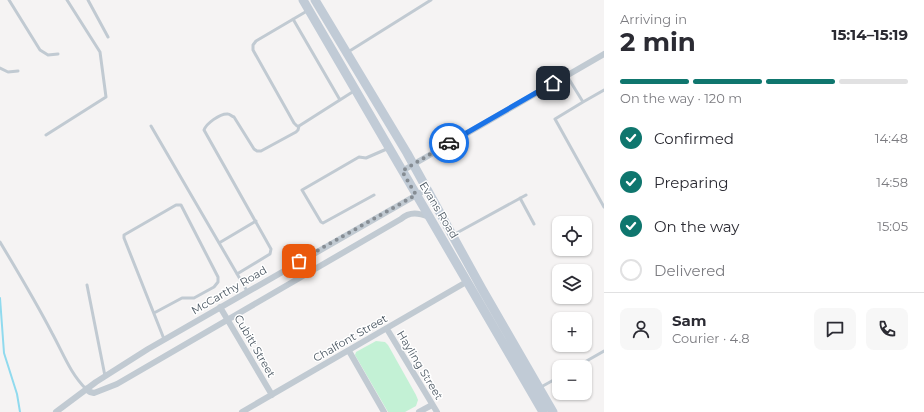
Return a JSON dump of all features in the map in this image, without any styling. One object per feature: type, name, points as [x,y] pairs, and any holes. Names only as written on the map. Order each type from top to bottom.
[{"type":"main road","name":"Evans Road","points":[[303,0],[543,412]]},
{"type":"main road","name":"Evans Road","points":[[315,0],[413,164],[553,412]]},
{"type":"street","points":[[402,171],[604,54]]},
{"type":"street","name":"McCarthy Road","points":[[56,412],[105,376],[164,339],[427,189]]},
{"type":"street","points":[[86,389],[94,393],[118,384],[401,219],[407,214],[420,214],[429,217]]},
{"type":"street","name":"Chalfont Street","points":[[242,412],[468,281]]},
{"type":"street","name":"Cubitt Street","points":[[220,306],[272,395]]},
{"type":"street","name":"Hayling Street","points":[[387,329],[437,412]]},
{"type":"street","points":[[349,351],[384,412]]},
{"type":"street","points":[[419,412],[432,405]]},
{"type":"lane","points":[[9,0],[40,50],[48,55],[58,54]]},
{"type":"lane","points":[[46,135],[106,97],[100,52],[67,0]]},
{"type":"lane","points":[[88,0],[108,38]]},
{"type":"lane","points":[[346,53],[431,0]]},
{"type":"lane","points":[[299,126],[296,126],[294,123],[253,50],[253,45],[256,41],[309,10]]},
{"type":"lane","points":[[293,19],[340,100]]},
{"type":"lane","points":[[0,68],[8,72],[18,71]]},
{"type":"lane","points":[[566,76],[583,102]]},
{"type":"lane","points":[[237,274],[272,252],[204,130],[205,126],[225,114],[229,114],[234,117],[254,149],[261,151],[296,132],[299,126],[356,90]]},
{"type":"lane","points":[[604,90],[555,119],[604,207]]},
{"type":"lane","points":[[151,126],[247,291]]},
{"type":"lane","points":[[374,194],[323,223],[302,190],[359,157],[366,158],[389,148]]},
{"type":"lane","points":[[453,235],[526,195]]},
{"type":"lane","points":[[520,198],[534,224]]},
{"type":"lane","points":[[154,313],[182,298],[194,298],[214,287],[218,282],[218,277],[181,205],[176,205],[124,235],[124,238],[164,339]]},
{"type":"lane","points":[[219,243],[256,221]]},
{"type":"lane","points":[[0,242],[77,380],[86,389]]},
{"type":"lane","points":[[87,285],[105,376]]},
{"type":"lane","points":[[588,360],[604,351]]},
{"type":"lane","points":[[539,388],[552,381]]},
{"type":"green space","points":[[376,341],[385,342],[388,345],[416,395],[418,400],[416,406],[405,412],[388,412],[355,355],[356,352]]},
{"type":"waterway","points":[[0,298],[4,353],[17,394],[20,412]]},
{"type":"way so far","points":[[299,261],[360,228],[416,195],[402,171],[449,143]]},
{"type":"route","points":[[449,143],[553,83]]}]
